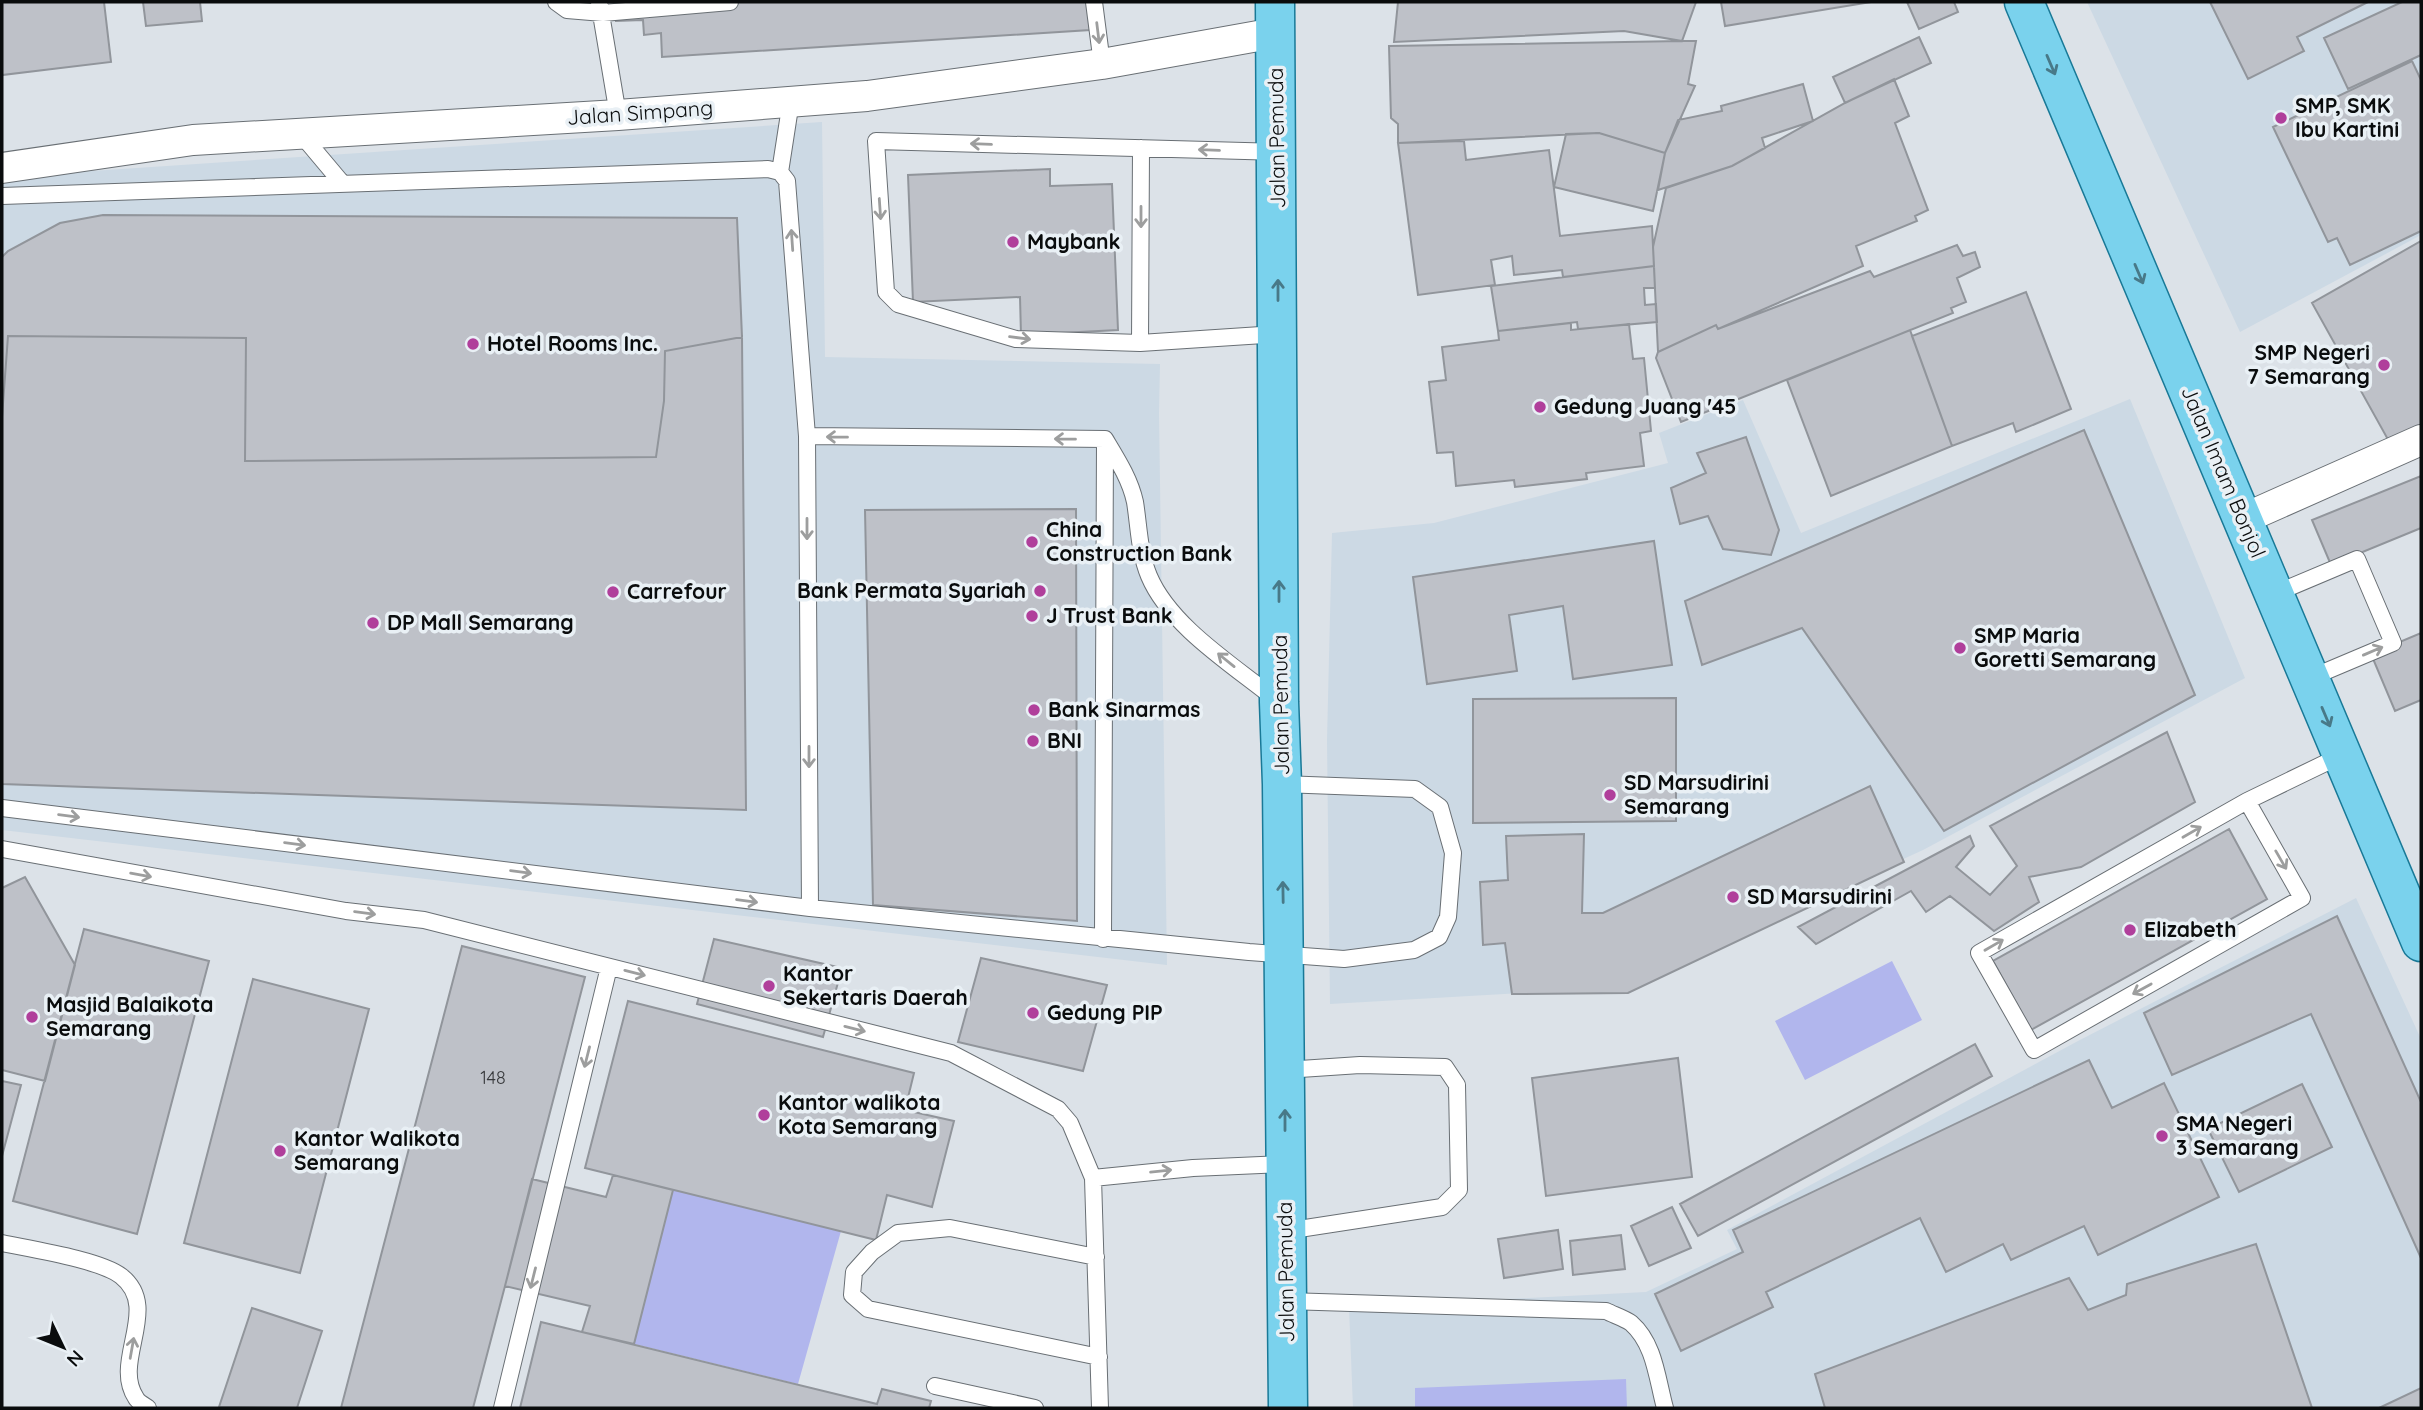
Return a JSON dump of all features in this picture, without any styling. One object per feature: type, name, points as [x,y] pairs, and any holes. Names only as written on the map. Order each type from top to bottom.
[{"type":"main road","name":"Jalan Imam Bonjol","points":[[2024,2],[2421,942]]},
{"type":"main road","name":"Jalan Pemuda","points":[[1275,17],[1287,1408]]},
{"type":"street","name":"Jalan Simpang","points":[[2,168],[193,140],[618,115],[867,96],[1102,64],[1275,17]]},
{"type":"street","points":[[2243,519],[2421,440]]},
{"type":"lane","points":[[556,2],[567,10],[730,2]]},
{"type":"lane","points":[[1094,2],[1102,64]]},
{"type":"lane","points":[[601,8],[618,115]]},
{"type":"lane","points":[[780,172],[791,101]]},
{"type":"lane","points":[[300,134],[342,183]]},
{"type":"lane","points":[[1277,152],[876,141],[886,292],[898,304],[1016,339],[1140,343],[1278,334]]},
{"type":"lane","points":[[1140,343],[1141,148]]},
{"type":"lane","points":[[2,196],[768,169],[780,172],[787,181],[807,436],[810,908]]},
{"type":"lane","points":[[807,436],[1105,439]]},
{"type":"lane","points":[[1105,439],[1124,471],[1134,500],[1139,540],[1149,577],[1169,608],[1189,629],[1279,702]]},
{"type":"lane","points":[[1103,939],[1105,439]]},
{"type":"lane","points":[[2274,594],[2357,559],[2393,643],[2310,678]]},
{"type":"lane","points":[[2247,801],[2302,898],[2034,1050],[1979,953],[2247,801],[2342,755]]},
{"type":"lane","points":[[2,808],[810,908],[1103,939],[1344,959],[1414,950],[1439,937],[1448,917],[1453,853],[1440,807],[1415,789],[1282,784]]},
{"type":"lane","points":[[2,849],[346,911],[424,920],[951,1053],[1058,1109],[1070,1123],[1093,1178],[1100,1408]]},
{"type":"lane","points":[[502,1408],[609,967]]},
{"type":"lane","points":[[1285,1070],[1360,1065],[1445,1067],[1458,1085],[1460,1190],[1442,1207],[1286,1231]]},
{"type":"lane","points":[[1093,1178],[1193,1168],[1285,1164]]},
{"type":"lane","points":[[1096,1257],[950,1228],[898,1233],[872,1252],[854,1272],[852,1295],[868,1309],[1099,1357]]},
{"type":"lane","points":[[2,1243],[100,1265],[121,1276],[133,1290],[139,1310],[128,1375],[136,1399],[148,1408]]},
{"type":"lane","points":[[1287,1301],[1606,1311],[1629,1321],[1643,1336],[1651,1354],[1665,1408]]},
{"type":"lane","points":[[935,1386],[1035,1408]]},
{"type":"shaded area","name":"SMP, SMK Ibu Kartini","points":[[2087,2],[2421,2],[2421,235],[2240,332]]},
{"type":"shaded area","points":[[822,122],[825,357],[1160,364],[1167,965],[2,830],[2,183],[47,174]]},
{"type":"shaded area","points":[[2130,399],[2245,678],[1923,850],[1624,987],[1330,1004],[1327,740],[1332,533],[1434,523],[1668,463],[1659,433],[1743,400],[1801,533]]},
{"type":"shaded area","name":"SMA Negeri 3 Semarang","points":[[2356,898],[2421,1039],[2421,1408],[1353,1408],[1349,1307],[1646,1292],[1737,1249],[1727,1230],[2078,1041]]},
{"type":"shaded area","points":[[1892,961],[1922,1020],[1805,1080],[1775,1021]]},
{"type":"shaded area","points":[[673,1190],[841,1231],[798,1384],[634,1344]]},
{"type":"shaded area","points":[[1626,1379],[1627,1408],[1415,1408],[1415,1388]]},
{"type":"building","points":[[2,2],[104,2],[111,62],[2,75]]},
{"type":"building","points":[[143,2],[200,2],[202,21],[146,26]]},
{"type":"building","points":[[615,2],[1088,2],[1090,30],[662,57],[661,33],[644,35],[643,20],[616,21]]},
{"type":"building","points":[[1398,2],[1696,2],[1682,41],[1624,31],[1394,42]]},
{"type":"building","points":[[1721,2],[1871,2],[1725,26]]},
{"type":"building","points":[[1907,2],[1954,2],[1958,12],[1919,29]]},
{"type":"building","points":[[2210,2],[2368,2],[2297,37],[2304,51],[2248,79]]},
{"type":"building","points":[[2402,2],[2421,2],[2421,55],[2348,89],[2324,38]]},
{"type":"building","points":[[1919,37],[1931,63],[1845,103],[1833,77]]},
{"type":"building","points":[[1696,41],[1688,84],[1695,86],[1665,153],[1599,133],[1398,143],[1398,124],[1391,118],[1389,46]]},
{"type":"building","points":[[2412,61],[2421,80],[2421,231],[2350,265],[2337,238],[2328,242],[2273,127]]},
{"type":"building","points":[[1894,79],[1909,116],[1895,123],[1928,210],[1915,216],[1917,221],[1856,246],[1863,266],[1718,329],[1716,325],[1658,352],[1653,247],[1666,188],[1732,166]]},
{"type":"building","points":[[1803,84],[1813,121],[1762,138],[1765,148],[1732,166],[1658,190],[1665,153],[1678,120],[1722,111],[1721,106]]},
{"type":"building","points":[[1599,133],[1665,153],[1653,211],[1554,187],[1566,134]]},
{"type":"building","points":[[1464,141],[1466,160],[1549,150],[1560,236],[1652,226],[1654,266],[1563,277],[1562,270],[1514,275],[1512,256],[1491,260],[1495,285],[1418,295],[1398,143]]},
{"type":"building","name":"Maybank","points":[[1050,169],[1050,186],[1112,184],[1118,330],[1021,335],[1020,297],[913,302],[908,175]]},
{"type":"building","name":"Hotel Rooms Inc.","points":[[103,215],[737,218],[742,337],[665,351],[664,401],[656,457],[245,461],[246,338],[8,336],[2,417],[2,257],[8,251],[60,223]]},
{"type":"building","name":"SMP Negeri 7 Semarang","points":[[2421,241],[2421,428],[2391,445],[2312,303]]},
{"type":"building","points":[[1957,245],[1963,256],[1975,252],[1980,267],[1957,278],[1966,302],[1951,308],[1953,313],[1681,422],[1656,358],[1658,352],[1716,325],[1718,329],[1870,271],[1874,277]]},
{"type":"building","points":[[1654,266],[1655,288],[1644,288],[1645,305],[1656,304],[1657,322],[1578,329],[1577,322],[1498,331],[1491,286]]},
{"type":"building","points":[[2026,292],[2071,409],[2016,432],[2013,423],[1952,446],[1912,336]]},
{"type":"building","name":"Gedung Juang '45","points":[[1571,323],[1571,330],[1629,324],[1633,359],[1644,358],[1651,431],[1640,433],[1644,466],[1586,473],[1587,479],[1515,487],[1514,480],[1456,486],[1453,452],[1437,453],[1429,382],[1446,380],[1442,347],[1499,340],[1498,331]]},
{"type":"building","points":[[1910,330],[1952,446],[1831,496],[1787,380]]},
{"type":"building","name":"DP Mall Semarang","points":[[8,336],[246,338],[245,461],[656,457],[664,401],[665,351],[742,337],[746,810],[2,784],[2,417]]},
{"type":"building","name":"SMP Maria Goretti Semarang","points":[[2084,430],[2195,695],[1944,831],[1802,628],[1702,665],[1685,601]]},
{"type":"building","points":[[1746,437],[1779,530],[1771,555],[1723,549],[1708,516],[1680,524],[1671,488],[1706,473],[1697,453]]},
{"type":"building","points":[[2421,476],[2421,528],[2331,565],[2312,520]]},
{"type":"building","points":[[1076,509],[1077,921],[873,905],[865,510]]},
{"type":"building","points":[[1654,541],[1672,665],[1573,679],[1563,606],[1509,615],[1517,671],[1427,684],[1413,577]]},
{"type":"building","points":[[2421,633],[2421,700],[2395,711],[2371,654]]},
{"type":"building","points":[[1676,698],[1676,821],[1473,823],[1473,699]]},
{"type":"building","points":[[2167,732],[2195,802],[2081,867],[2029,877],[2039,902],[1994,931],[1950,896],[1926,912],[1911,891],[1816,944],[1798,927],[1970,836],[1974,846],[1956,867],[1990,895],[2017,866],[1990,826]]},
{"type":"building","name":"SD Marsudirini","points":[[1870,786],[1904,862],[1628,993],[1512,994],[1505,943],[1483,945],[1480,882],[1508,880],[1506,836],[1584,834],[1582,913],[1603,913]]},
{"type":"building","name":"Elizabeth","points":[[2229,829],[2267,899],[2031,1030],[1993,961]]},
{"type":"building","name":"Masjid Balaikota Semarang","points":[[25,877],[75,965],[45,1081],[2,1070],[2,888]]},
{"type":"building","points":[[2337,916],[2421,1102],[2421,1258],[2311,1014],[2172,1075],[2144,1013]]},
{"type":"building","points":[[84,929],[209,961],[137,1234],[13,1201]]},
{"type":"building","name":"Kantor Sekertaris Daerah","points":[[714,939],[842,968],[823,1037],[697,1004]]},
{"type":"building","points":[[462,946],[585,977],[505,1286],[473,1408],[341,1408]]},
{"type":"building","name":"Gedung PIP","points":[[981,958],[1107,985],[1083,1071],[958,1042]]},
{"type":"building","points":[[253,979],[369,1009],[300,1273],[184,1243]]},
{"type":"building","name":"Kantor walikota Kota Semarang","points":[[628,1001],[914,1073],[905,1110],[954,1121],[932,1207],[887,1195],[876,1240],[585,1168]]},
{"type":"building","points":[[1975,1044],[1992,1076],[1698,1236],[1680,1204]]},
{"type":"building","points":[[1678,1058],[1692,1177],[1546,1196],[1532,1078]]},
{"type":"building","points":[[2089,1060],[2112,1108],[2164,1083],[2219,1197],[2098,1255],[2084,1226],[2011,1260],[2003,1244],[1946,1272],[1920,1218],[1766,1292],[1773,1307],[1681,1351],[1655,1294],[1743,1252],[1733,1230]]},
{"type":"building","points":[[2,1081],[21,1085],[2,1156]]},
{"type":"building","points":[[2302,1084],[2332,1147],[2239,1192],[2208,1129]]},
{"type":"building","points":[[613,1175],[673,1190],[634,1344],[582,1332],[590,1306],[505,1286],[532,1179],[606,1197]]},
{"type":"building","points":[[1672,1207],[1691,1248],[1649,1266],[1631,1226]]},
{"type":"building","points":[[1558,1230],[1563,1269],[1504,1278],[1498,1239]]},
{"type":"building","points":[[1621,1235],[1625,1269],[1573,1275],[1570,1241]]},
{"type":"building","points":[[2256,1244],[2312,1408],[1825,1408],[1815,1374],[2069,1278],[2088,1310],[2126,1295],[2127,1284]]},
{"type":"building","points":[[252,1308],[322,1331],[297,1408],[219,1407]]},
{"type":"building","points":[[541,1322],[877,1404],[882,1389],[931,1401],[929,1408],[520,1408]]},
{"type":"building","points":[[2421,1388],[2421,1408],[2379,1408]]},
{"type":"place","name":"SMP, SMK Ibu Kartini","points":[[2281,118]]},
{"type":"place","name":"Maybank","points":[[1013,242]]},
{"type":"place","name":"Hotel Rooms Inc.","points":[[473,344]]},
{"type":"place","name":"SMP Negeri 7 Semarang","points":[[2384,365]]},
{"type":"place","name":"Gedung Juang '45","points":[[1540,407]]},
{"type":"place","name":"China Construction Bank","points":[[1032,542]]},
{"type":"place","name":"Bank Permata Syariah","points":[[1040,591]]},
{"type":"place","name":"Carrefour","points":[[613,592]]},
{"type":"place","name":"J Trust Bank","points":[[1032,616]]},
{"type":"place","name":"DP Mall Semarang","points":[[373,623]]},
{"type":"place","name":"SMP Maria Goretti Semarang","points":[[1960,648]]},
{"type":"place","name":"Bank Sinarmas","points":[[1034,710]]},
{"type":"place","name":"BNI","points":[[1033,741]]},
{"type":"place","name":"SD Marsudirini Semarang","points":[[1610,795]]},
{"type":"place","name":"SD Marsudirini","points":[[1733,897]]},
{"type":"place","name":"Elizabeth","points":[[2130,930]]},
{"type":"place","name":"Kantor Sekertaris Daerah","points":[[769,986]]},
{"type":"place","name":"Gedung PIP","points":[[1033,1013]]},
{"type":"place","name":"Masjid Balaikota Semarang","points":[[32,1017]]},
{"type":"place","name":"Kantor walikota Kota Semarang","points":[[764,1115]]},
{"type":"place","name":"SMA Negeri 3 Semarang","points":[[2162,1136]]},
{"type":"place","name":"Kantor Walikota Semarang","points":[[280,1151]]}]
